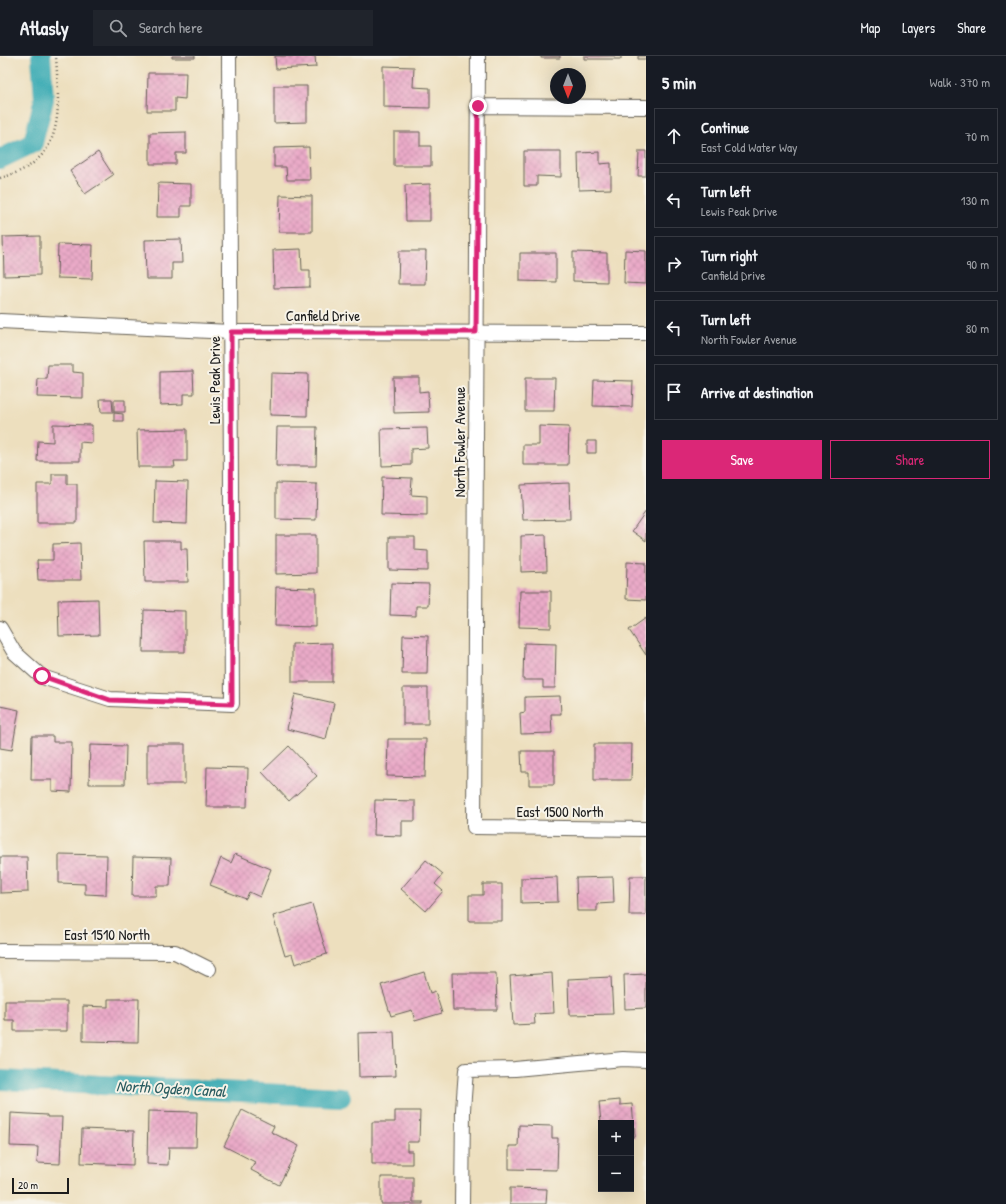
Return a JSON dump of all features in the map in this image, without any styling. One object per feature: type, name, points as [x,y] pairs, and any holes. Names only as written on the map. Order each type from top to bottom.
[{"type":"street","name":"Lewis Peak Drive","points":[[0,628],[14,652],[42,676],[110,700],[232,704],[229,56]]},
{"type":"street","name":"North Fowler Avenue","points":[[474,827],[478,56]]},
{"type":"street","points":[[478,106],[646,107]]},
{"type":"street","name":"Canfield Drive","points":[[0,322],[231,332],[646,334]]},
{"type":"street","name":"East 1500 North","points":[[474,827],[646,828]]},
{"type":"street","name":"East 1510 North","points":[[0,951],[176,952],[209,969]]},
{"type":"street","points":[[462,1204],[463,1110],[466,1070],[515,1069],[624,1059],[646,1060]]},
{"type":"path","points":[[0,178],[11,175],[40,158],[54,136],[59,108],[56,56]]},
{"type":"building","points":[[172,56],[195,56],[195,58],[172,58]]},
{"type":"building","points":[[275,56],[315,56],[316,67],[276,69]]},
{"type":"building","points":[[541,56],[560,56],[560,58],[541,58]]},
{"type":"building","points":[[584,56],[621,56],[621,59],[584,59]]},
{"type":"building","points":[[638,56],[646,56],[646,59],[638,59]]},
{"type":"building","points":[[383,66],[414,67],[413,87],[430,88],[430,108],[383,107]]},
{"type":"building","points":[[148,73],[186,73],[185,99],[175,98],[175,111],[147,111]]},
{"type":"building","points":[[274,86],[307,86],[307,122],[274,123]]},
{"type":"building","points":[[186,132],[186,153],[176,153],[176,164],[150,164],[150,133]]},
{"type":"building","points":[[394,132],[420,132],[420,146],[431,146],[431,166],[394,166]]},
{"type":"building","points":[[309,147],[310,180],[287,180],[286,167],[274,167],[274,148]]},
{"type":"building","points":[[524,151],[561,151],[561,177],[537,176],[537,186],[524,186]]},
{"type":"building","points":[[639,151],[646,151],[646,176],[638,176]]},
{"type":"building","points":[[98,152],[113,175],[85,194],[70,171]]},
{"type":"building","points":[[600,152],[600,164],[611,163],[611,189],[579,190],[578,153]]},
{"type":"building","points":[[158,183],[191,184],[191,206],[181,206],[181,217],[157,217]]},
{"type":"building","points":[[430,184],[430,221],[406,221],[405,185]]},
{"type":"building","points":[[280,195],[312,196],[312,232],[279,232]]},
{"type":"building","points":[[40,236],[40,275],[4,276],[3,237]]},
{"type":"building","points":[[181,239],[182,263],[172,263],[172,279],[146,279],[145,240]]},
{"type":"building","points":[[58,244],[93,245],[92,279],[57,278]]},
{"type":"building","points":[[301,249],[302,270],[310,270],[310,287],[274,288],[273,250]]},
{"type":"building","points":[[625,250],[646,251],[646,284],[624,283]]},
{"type":"building","points":[[399,251],[426,251],[425,284],[398,284]]},
{"type":"building","points":[[573,252],[607,253],[607,282],[573,281]]},
{"type":"building","points":[[520,253],[556,253],[556,282],[520,281]]},
{"type":"building","points":[[48,365],[73,365],[73,372],[83,373],[83,398],[37,397],[38,379],[47,379]]},
{"type":"building","points":[[193,371],[194,394],[183,394],[183,404],[160,405],[160,372]]},
{"type":"building","points":[[271,373],[308,374],[307,416],[270,415]]},
{"type":"building","points":[[393,377],[419,377],[419,392],[428,391],[429,412],[394,413]]},
{"type":"building","points":[[525,378],[555,378],[554,411],[525,411]]},
{"type":"building","points":[[594,380],[633,381],[632,407],[593,406]]},
{"type":"building","points":[[100,399],[112,399],[113,412],[101,412]]},
{"type":"building","points":[[114,400],[125,400],[125,412],[114,412]]},
{"type":"building","points":[[114,413],[123,414],[123,421],[114,421]]},
{"type":"building","points":[[53,424],[92,425],[92,443],[80,442],[80,461],[37,461],[38,441],[53,442]]},
{"type":"building","points":[[539,426],[569,427],[568,465],[523,465],[523,445],[539,445]]},
{"type":"building","points":[[277,427],[317,427],[316,466],[276,466]]},
{"type":"building","points":[[427,428],[428,448],[411,449],[411,465],[382,466],[381,429]]},
{"type":"building","points":[[187,429],[187,461],[174,461],[175,467],[138,467],[137,430]]},
{"type":"building","points":[[587,441],[596,441],[596,453],[587,453]]},
{"type":"building","points":[[52,474],[67,474],[67,484],[77,484],[77,523],[37,523],[37,484],[52,484]]},
{"type":"building","points":[[382,477],[412,478],[411,495],[427,496],[427,516],[381,515]]},
{"type":"building","points":[[155,481],[188,482],[187,524],[154,523]]},
{"type":"building","points":[[276,483],[317,484],[316,520],[276,519]]},
{"type":"building","points":[[569,483],[570,519],[523,520],[521,485]]},
{"type":"building","points":[[646,511],[646,541],[632,531]]},
{"type":"building","points":[[276,535],[316,535],[316,573],[276,574]]},
{"type":"building","points":[[546,535],[547,571],[521,572],[521,536]]},
{"type":"building","points":[[389,537],[415,537],[415,550],[428,551],[428,571],[389,570]]},
{"type":"building","points":[[144,541],[181,541],[181,549],[187,549],[188,582],[145,582]]},
{"type":"building","points":[[80,543],[81,580],[38,580],[37,560],[53,560],[53,544]]},
{"type":"building","points":[[627,562],[646,563],[646,600],[626,599]]},
{"type":"building","points":[[391,583],[429,584],[428,606],[416,606],[416,616],[390,615]]},
{"type":"building","points":[[276,587],[316,588],[316,627],[275,626]]},
{"type":"building","points":[[520,591],[551,591],[551,628],[519,627]]},
{"type":"building","points":[[98,599],[99,635],[59,636],[58,600]]},
{"type":"building","points":[[144,610],[185,611],[185,652],[143,652]]},
{"type":"building","points":[[646,618],[646,655],[629,630]]},
{"type":"building","points":[[403,635],[428,636],[427,674],[402,674]]},
{"type":"building","points":[[332,643],[332,682],[292,682],[292,644]]},
{"type":"building","points":[[524,643],[556,644],[555,688],[543,688],[543,680],[523,680]]},
{"type":"building","points":[[403,688],[428,688],[428,724],[403,724]]},
{"type":"building","points":[[295,694],[334,703],[326,739],[287,729]]},
{"type":"building","points":[[560,696],[561,714],[551,714],[552,733],[521,734],[520,713],[525,712],[525,697]]},
{"type":"building","points":[[0,706],[19,710],[12,750],[0,748]]},
{"type":"building","points":[[32,736],[53,736],[53,742],[72,742],[71,792],[52,791],[52,780],[31,780]]},
{"type":"building","points":[[388,739],[426,739],[425,777],[387,776]]},
{"type":"building","points":[[147,744],[185,744],[185,784],[147,784]]},
{"type":"building","points":[[594,744],[632,744],[631,780],[594,780]]},
{"type":"building","points":[[90,745],[126,746],[125,784],[89,784]]},
{"type":"building","points":[[289,746],[317,776],[289,801],[262,772]]},
{"type":"building","points":[[521,751],[554,751],[554,785],[529,785],[529,772],[522,772]]},
{"type":"building","points":[[207,767],[248,768],[247,807],[206,807]]},
{"type":"building","points":[[375,800],[415,801],[415,821],[402,821],[402,836],[374,835]]},
{"type":"building","points":[[59,854],[107,855],[106,895],[85,894],[85,884],[59,883]]},
{"type":"building","points":[[235,854],[271,869],[260,897],[249,892],[246,899],[210,885],[221,858],[231,863]]},
{"type":"building","points":[[0,857],[27,857],[28,892],[0,893]]},
{"type":"building","points":[[133,857],[171,858],[170,886],[156,886],[156,896],[132,896]]},
{"type":"building","points":[[426,860],[443,874],[435,884],[443,891],[426,911],[401,889]]},
{"type":"building","points":[[630,876],[646,876],[646,915],[629,915]]},
{"type":"building","points":[[557,877],[558,902],[521,903],[521,878]]},
{"type":"building","points":[[613,877],[614,903],[597,904],[597,911],[577,911],[576,878]]},
{"type":"building","points":[[483,884],[502,884],[502,921],[469,921],[469,895],[483,895]]},
{"type":"building","points":[[312,904],[327,954],[295,964],[292,954],[285,956],[273,916]]},
{"type":"building","points":[[424,972],[430,993],[435,991],[442,1013],[415,1021],[412,1010],[391,1016],[381,985]]},
{"type":"building","points":[[452,973],[496,973],[497,1010],[453,1010]]},
{"type":"building","points":[[552,973],[554,1013],[534,1014],[535,1024],[513,1025],[510,976]]},
{"type":"building","points":[[646,974],[646,1008],[625,1009],[624,975]]},
{"type":"building","points":[[611,977],[613,1014],[569,1015],[568,979]]},
{"type":"building","points":[[108,999],[139,999],[138,1042],[83,1041],[83,1006],[108,1007]]},
{"type":"building","points":[[5,1001],[67,1001],[67,1031],[14,1031],[14,1020],[5,1020]]},
{"type":"building","points":[[394,1032],[396,1076],[359,1077],[358,1033]]},
{"type":"building","points":[[620,1100],[620,1105],[632,1104],[633,1120],[601,1120],[599,1102]]},
{"type":"building","points":[[242,1110],[274,1126],[271,1132],[299,1146],[279,1185],[251,1170],[255,1162],[224,1146]]},
{"type":"building","points":[[148,1111],[197,1112],[196,1147],[169,1147],[168,1165],[147,1164]]},
{"type":"building","points":[[395,1111],[420,1111],[419,1142],[407,1142],[407,1151],[412,1151],[412,1164],[372,1164],[372,1122],[395,1122]]},
{"type":"building","points":[[11,1113],[62,1117],[60,1164],[37,1163],[38,1147],[10,1146]]},
{"type":"building","points":[[519,1125],[552,1126],[552,1138],[558,1138],[557,1170],[509,1169],[509,1146],[518,1146]]},
{"type":"building","points":[[82,1129],[134,1131],[133,1165],[81,1163]]},
{"type":"building","points":[[381,1177],[413,1177],[413,1202],[423,1202],[423,1204],[381,1204]]},
{"type":"building","points":[[510,1188],[547,1189],[546,1204],[510,1204]]},
{"type":"waterway","name":"North Ogden Canal","points":[[0,159],[33,143],[44,99],[41,56]]},
{"type":"waterway","name":"North Ogden Canal","points":[[0,1080],[341,1097]]},
{"type":"route","points":[[42,676],[110,700],[232,704],[231,332],[476,332],[478,106]]}]
